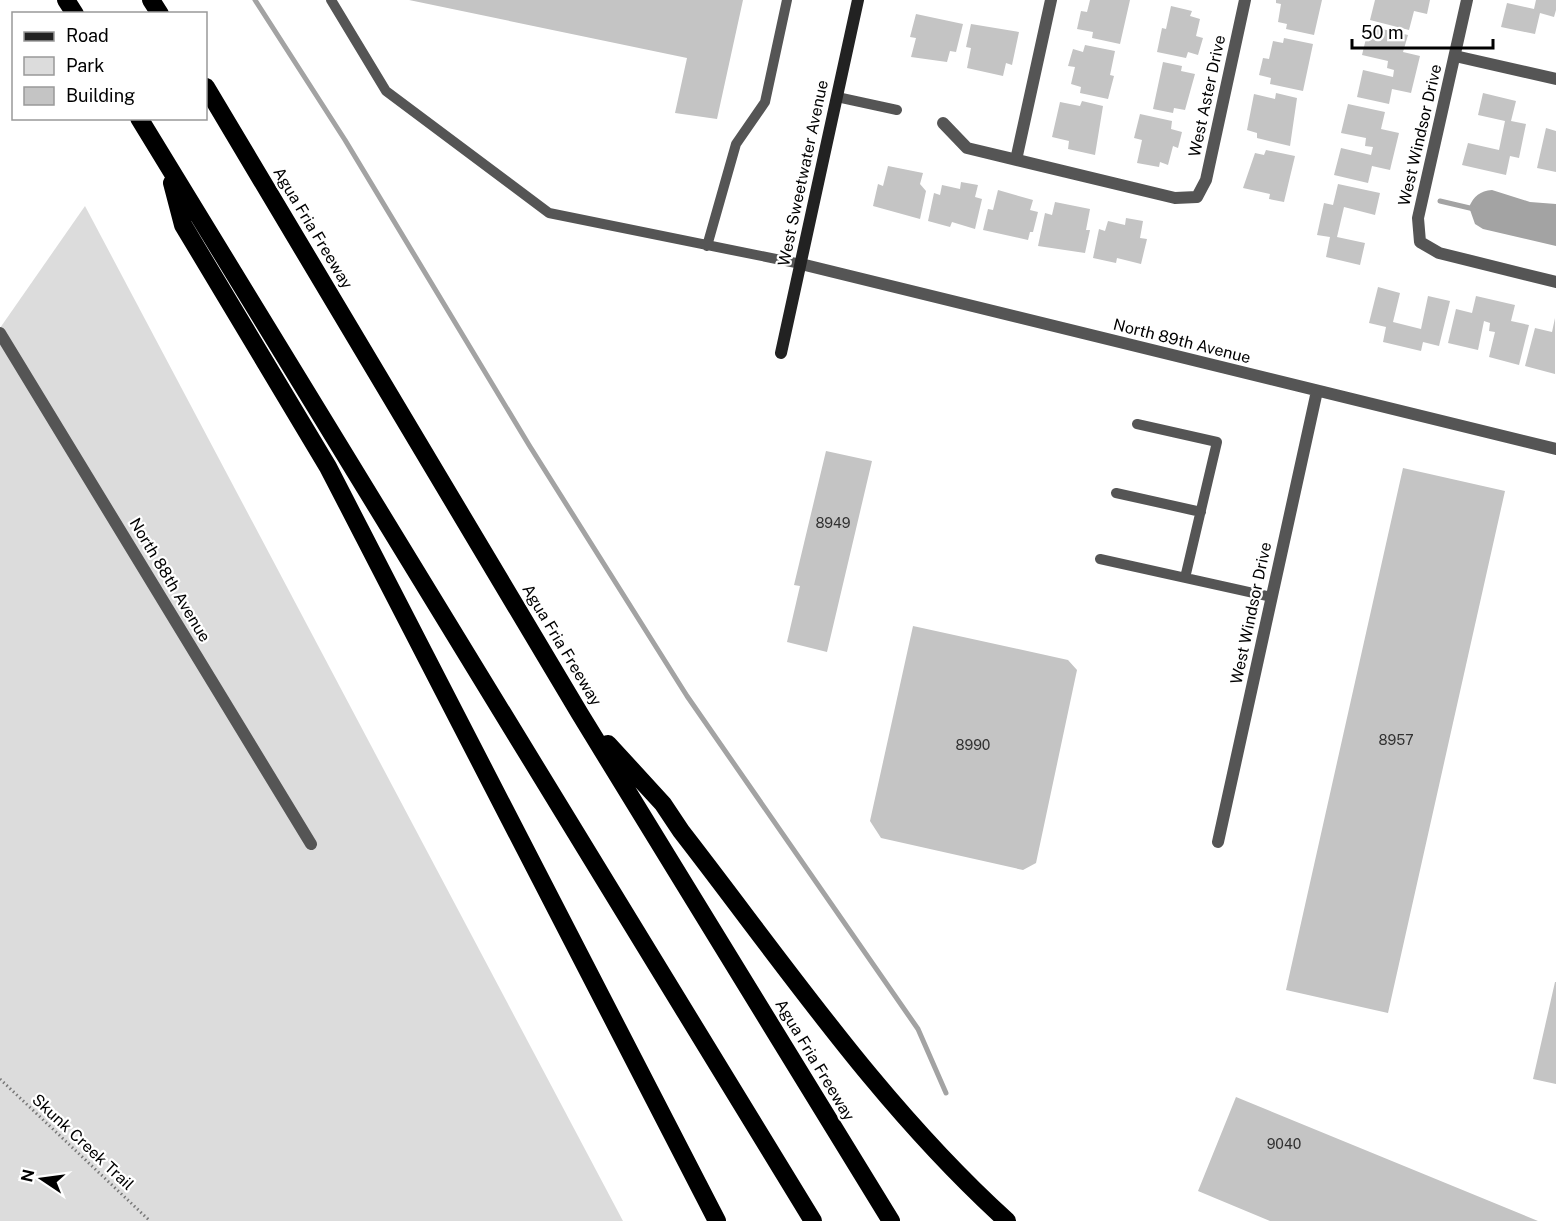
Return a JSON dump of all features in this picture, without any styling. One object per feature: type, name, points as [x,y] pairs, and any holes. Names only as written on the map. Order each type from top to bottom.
[{"type":"highway","name":"Agua Fria Freeway","points":[[207,89],[580,714],[891,1221]]},
{"type":"highway","points":[[140,120],[813,1221]]},
{"type":"highway","points":[[167,164],[183,225],[328,467],[717,1221]]},
{"type":"highway","points":[[580,714],[663,804],[681,831],[857,1061],[937,1150],[1007,1221]]},
{"type":"street","name":"West Sweetwater Avenue","points":[[782,353],[858,0]]},
{"type":"street","points":[[944,123],[968,148],[1016,160],[1051,0]]},
{"type":"street","name":"West Aster Drive","points":[[1016,160],[1175,198],[1197,197],[1206,180],[1245,0]]},
{"type":"street","name":"West Windsor Drive","points":[[1467,0],[1418,218],[1420,242],[1438,253],[1556,282]]},
{"type":"street","points":[[1455,56],[1556,79]]},
{"type":"street","name":"North 89th Avenue","points":[[801,264],[1556,449]]},
{"type":"street","name":"North 88th Avenue","points":[[0,333],[312,844]]},
{"type":"street","name":"West Windsor Drive","points":[[1218,842],[1317,391]]},
{"type":"lane","points":[[331,0],[386,92],[549,213],[801,264]]},
{"type":"lane","points":[[707,246],[736,144],[765,102],[787,0]]},
{"type":"lane","points":[[837,97],[897,110]]},
{"type":"lane","points":[[1137,424],[1217,442],[1185,578]]},
{"type":"lane","points":[[1116,493],[1201,512]]},
{"type":"lane","points":[[1100,559],[1272,597]]},
{"type":"path","name":"Skunk Creek Trail","points":[[0,1079],[150,1221]]},
{"type":"green space","points":[[85,206],[623,1221],[0,1221],[0,328]]},
{"type":"shaded area","points":[[1492,190],[1530,202],[1556,204],[1556,246],[1483,229],[1475,224],[1469,207],[1478,195]]},
{"type":"building","points":[[409,0],[743,0],[717,119],[675,113],[687,58]]},
{"type":"building","points":[[1090,0],[1130,0],[1120,44],[1092,38],[1093,32],[1077,29],[1081,11],[1087,12]]},
{"type":"building","points":[[1276,0],[1322,0],[1314,35],[1286,29],[1287,24],[1278,22],[1281,4],[1276,3]]},
{"type":"building","points":[[1375,0],[1430,0],[1427,14],[1414,11],[1409,30],[1370,20]]},
{"type":"building","points":[[1536,0],[1556,0],[1556,10],[1554,17],[1540,13],[1535,34],[1501,27],[1507,3],[1534,9]]},
{"type":"building","points":[[1171,6],[1192,11],[1190,16],[1200,19],[1196,36],[1203,38],[1198,55],[1188,52],[1186,58],[1157,52],[1162,28],[1166,29]]},
{"type":"building","points":[[916,14],[963,24],[956,52],[950,51],[947,62],[911,57],[916,38],[910,37]]},
{"type":"building","points":[[971,24],[1019,32],[1012,65],[1006,63],[1003,76],[967,68],[971,48],[966,47]]},
{"type":"building","points":[[1369,26],[1408,35],[1403,52],[1420,56],[1411,93],[1392,89],[1389,104],[1357,97],[1363,70],[1393,77],[1394,70],[1387,68],[1388,61],[1362,55]]},
{"type":"building","points":[[1284,38],[1313,44],[1303,91],[1270,84],[1271,78],[1259,75],[1263,58],[1269,59],[1273,41],[1283,43]]},
{"type":"building","points":[[1085,45],[1115,51],[1110,75],[1114,76],[1108,99],[1080,93],[1081,87],[1071,84],[1075,67],[1068,66],[1073,49],[1083,52]]},
{"type":"building","points":[[1163,62],[1182,66],[1181,71],[1195,74],[1185,110],[1174,108],[1173,113],[1153,109]]},
{"type":"building","points":[[1276,93],[1297,98],[1290,146],[1257,138],[1257,133],[1247,130],[1254,94],[1275,99]]},
{"type":"building","points":[[1483,93],[1516,101],[1511,121],[1526,124],[1519,158],[1510,156],[1506,175],[1462,165],[1468,143],[1499,150],[1505,121],[1478,115]]},
{"type":"building","points":[[1082,101],[1103,106],[1095,155],[1068,149],[1069,141],[1052,137],[1060,102],[1080,106]]},
{"type":"building","points":[[1348,104],[1385,112],[1381,129],[1399,133],[1390,170],[1372,166],[1368,183],[1334,175],[1341,148],[1371,155],[1373,147],[1365,146],[1366,138],[1341,133]]},
{"type":"building","points":[[1140,114],[1172,121],[1171,129],[1182,132],[1178,148],[1173,146],[1168,165],[1160,162],[1159,167],[1137,163],[1142,140],[1134,138]]},
{"type":"building","points":[[1546,128],[1556,131],[1556,172],[1537,168]]},
{"type":"building","points":[[1266,150],[1295,156],[1284,202],[1269,199],[1270,194],[1243,188],[1255,153],[1264,155]]},
{"type":"building","points":[[888,166],[923,173],[920,184],[926,191],[920,219],[873,206],[878,184],[883,186]]},
{"type":"building","points":[[961,182],[978,185],[975,197],[982,199],[975,229],[952,222],[950,227],[928,221],[934,193],[940,195],[942,185],[960,189]]},
{"type":"building","points":[[1338,184],[1380,193],[1375,215],[1344,207],[1337,237],[1365,243],[1360,265],[1326,257],[1330,237],[1317,235],[1324,203],[1333,205]]},
{"type":"building","points":[[998,190],[1033,200],[1030,210],[1038,212],[1033,232],[1030,232],[1028,240],[983,230],[988,209],[993,210]]},
{"type":"building","points":[[1055,202],[1090,209],[1086,230],[1090,230],[1085,253],[1038,246],[1045,213],[1052,215]]},
{"type":"building","points":[[1126,218],[1143,221],[1140,238],[1147,239],[1141,264],[1117,258],[1116,263],[1093,258],[1099,229],[1105,231],[1108,221],[1125,225]]},
{"type":"building","points":[[1378,287],[1400,293],[1393,322],[1421,329],[1428,296],[1450,301],[1439,346],[1423,342],[1421,351],[1383,342],[1386,327],[1369,323]]},
{"type":"building","points":[[1476,296],[1515,305],[1511,321],[1529,325],[1519,365],[1489,357],[1495,332],[1489,331],[1490,323],[1484,321],[1478,350],[1448,343],[1456,309],[1472,313]]},
{"type":"building","points":[[1555,318],[1555,374],[1525,366],[1535,328],[1552,332]]},
{"type":"building","points":[[826,451],[872,461],[827,652],[787,642],[800,586],[794,585]]},
{"type":"building","points":[[1403,468],[1505,491],[1388,1013],[1286,990]]},
{"type":"building","points":[[913,626],[1068,660],[1077,670],[1036,863],[1023,870],[881,838],[870,821]]},
{"type":"building","points":[[1556,982],[1556,1084],[1533,1079]]},
{"type":"building","points":[[1236,1097],[1538,1221],[1270,1221],[1198,1191]]},
{"type":"waterway","points":[[255,0],[345,140],[529,445],[687,696],[918,1029],[946,1093]]},
{"type":"waterway","points":[[1440,201],[1474,209]]}]
